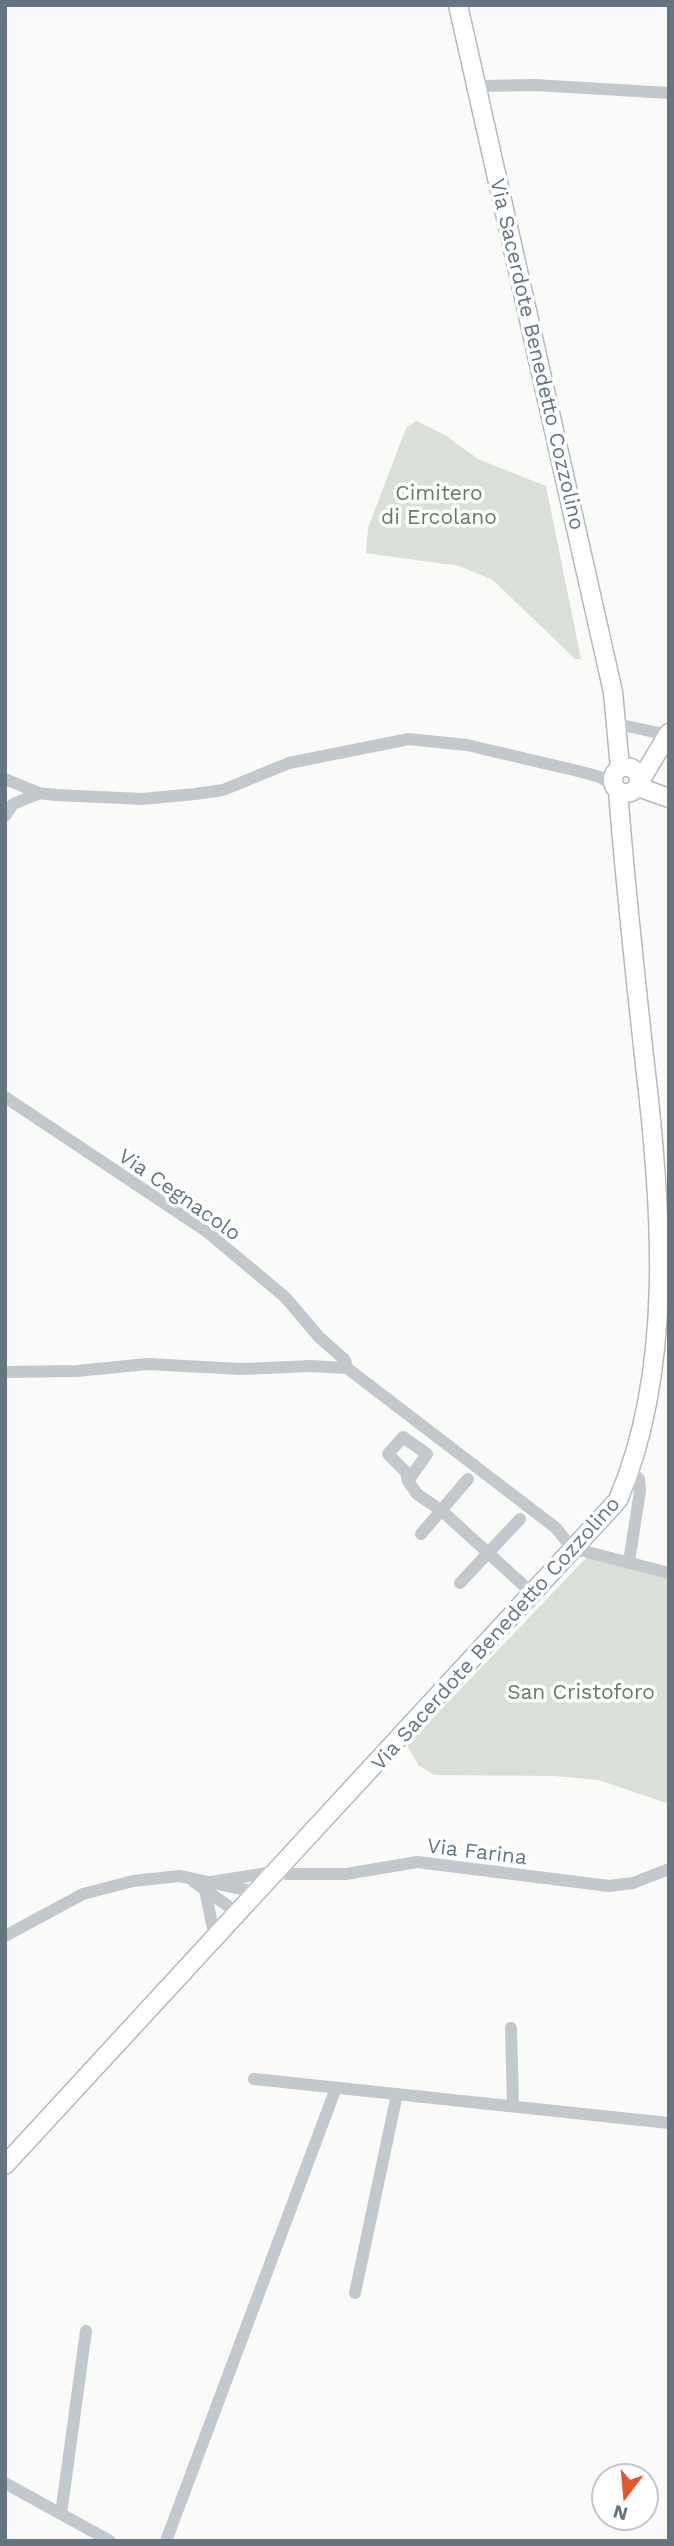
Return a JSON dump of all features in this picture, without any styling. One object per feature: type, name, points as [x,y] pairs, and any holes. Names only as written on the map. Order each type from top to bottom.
[{"type":"main road","name":"Via Sacerdote Benedetto Cozzolino","points":[[458,5],[614,703],[628,780]]},
{"type":"main road","name":"Via Sacerdote Benedetto Cozzolino","points":[[5,2165],[279,1871],[618,1500],[634,1474],[665,1359],[668,1254],[666,1203],[639,1014],[622,843],[628,780],[622,725],[614,703]]},
{"type":"main road","points":[[665,738],[628,780],[669,798]]},
{"type":"street","points":[[477,86],[535,85],[669,93]]},
{"type":"street","points":[[622,725],[665,738]]},
{"type":"street","points":[[5,779],[39,793],[142,799],[223,790],[289,763],[409,739],[467,745],[600,777],[628,780]]},
{"type":"street","points":[[582,772],[628,780]]},
{"type":"street","points":[[5,816],[13,804],[39,793]]},
{"type":"street","name":"Via Cegnacolo","points":[[5,1097],[206,1231],[285,1297],[319,1337],[345,1360],[347,1368],[556,1528],[572,1548]]},
{"type":"street","points":[[5,1372],[77,1371],[147,1364],[242,1369],[310,1366],[347,1368]]},
{"type":"street","points":[[629,1562],[640,1491],[639,1479],[634,1474]]},
{"type":"street","points":[[421,1534],[468,1479]]},
{"type":"street","points":[[408,1481],[417,1494],[442,1511],[532,1593]]},
{"type":"street","points":[[460,1583],[520,1519]]},
{"type":"street","points":[[572,1548],[669,1573]]},
{"type":"street","name":"Via Farina","points":[[208,1886],[279,1871],[288,1874],[346,1874],[417,1862],[609,1886],[633,1883],[669,1869]]},
{"type":"street","points":[[5,1936],[83,1894],[134,1881],[179,1876],[208,1886],[257,1892]]},
{"type":"street","points":[[208,1886],[238,1913]]},
{"type":"street","points":[[208,1886],[215,1938]]},
{"type":"street","points":[[511,2028],[513,2105]]},
{"type":"street","points":[[254,2080],[669,2123]]},
{"type":"street","points":[[166,2541],[336,2088]]},
{"type":"street","points":[[355,2293],[397,2094]]},
{"type":"street","points":[[61,2514],[86,2331]]},
{"type":"street","points":[[5,2483],[110,2541]]},
{"type":"green space","name":"Cimitero di Ercolano","points":[[416,421],[445,435],[478,459],[546,486],[581,659],[575,659],[493,580],[459,566],[366,553],[368,528],[406,428]]},
{"type":"green space","name":"San Cristoforo","points":[[588,1556],[669,1578],[669,1804],[599,1780],[554,1776],[434,1775],[419,1766],[407,1745]]}]
